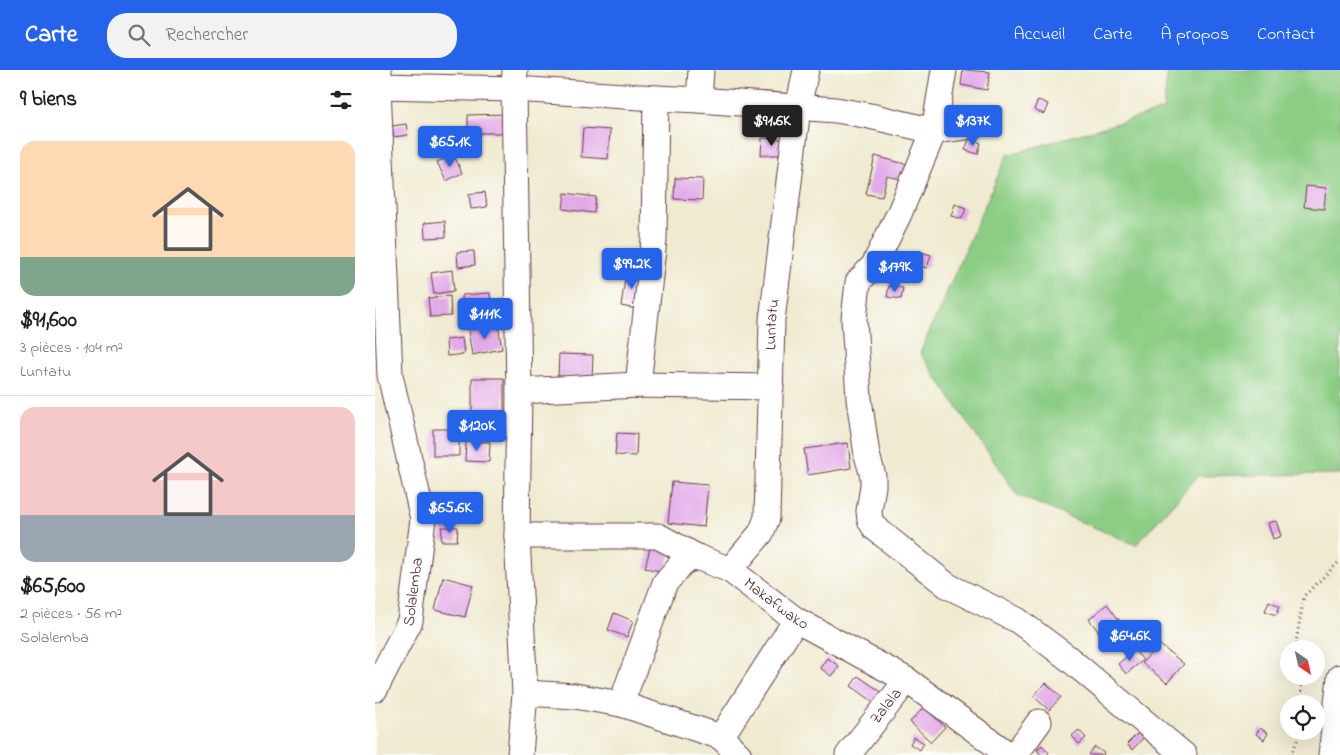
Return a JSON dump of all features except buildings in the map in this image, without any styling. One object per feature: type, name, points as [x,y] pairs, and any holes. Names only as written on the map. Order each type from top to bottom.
[{"type":"street","points":[[699,100],[701,70]]},
{"type":"street","name":"Luntatu","points":[[730,570],[761,533],[767,518],[772,320],[798,108],[806,70]]},
{"type":"street","points":[[944,70],[934,131],[899,214],[874,265],[858,282],[854,319],[859,398],[867,455],[873,476],[869,511],[870,520],[875,528],[948,586],[1017,620],[1068,658],[1184,755]]},
{"type":"street","points":[[378,78],[514,79],[656,98],[836,110],[934,131],[972,126]]},
{"type":"street","name":"Solalemba","points":[[375,689],[410,622],[423,519],[390,375],[378,78]]},
{"type":"street","points":[[514,79],[519,392],[517,536],[525,693],[520,755]]},
{"type":"street","points":[[638,385],[654,240],[656,98]]},
{"type":"street","points":[[519,392],[638,385],[771,387]]},
{"type":"street","name":"Makafwako","points":[[517,536],[658,536],[697,557],[730,570],[796,620],[907,680],[1009,755]]},
{"type":"street","points":[[621,704],[665,583],[683,562],[697,557]]},
{"type":"street","points":[[721,737],[796,620]]},
{"type":"street","points":[[1331,755],[1340,677]]},
{"type":"street","name":"Zalala","points":[[848,755],[907,680]]},
{"type":"street","points":[[525,693],[575,696],[621,704],[721,737],[739,755]]},
{"type":"street","points":[[1015,755],[1039,722]]},
{"type":"path","points":[[1296,640],[1304,596],[1340,561]]},
{"type":"path","points":[[1291,755],[1297,740]]},
{"type":"green space","points":[[1168,70],[1340,70],[1340,474],[1198,476],[1136,545],[1017,495],[920,353],[1007,155],[1163,110]]}]
